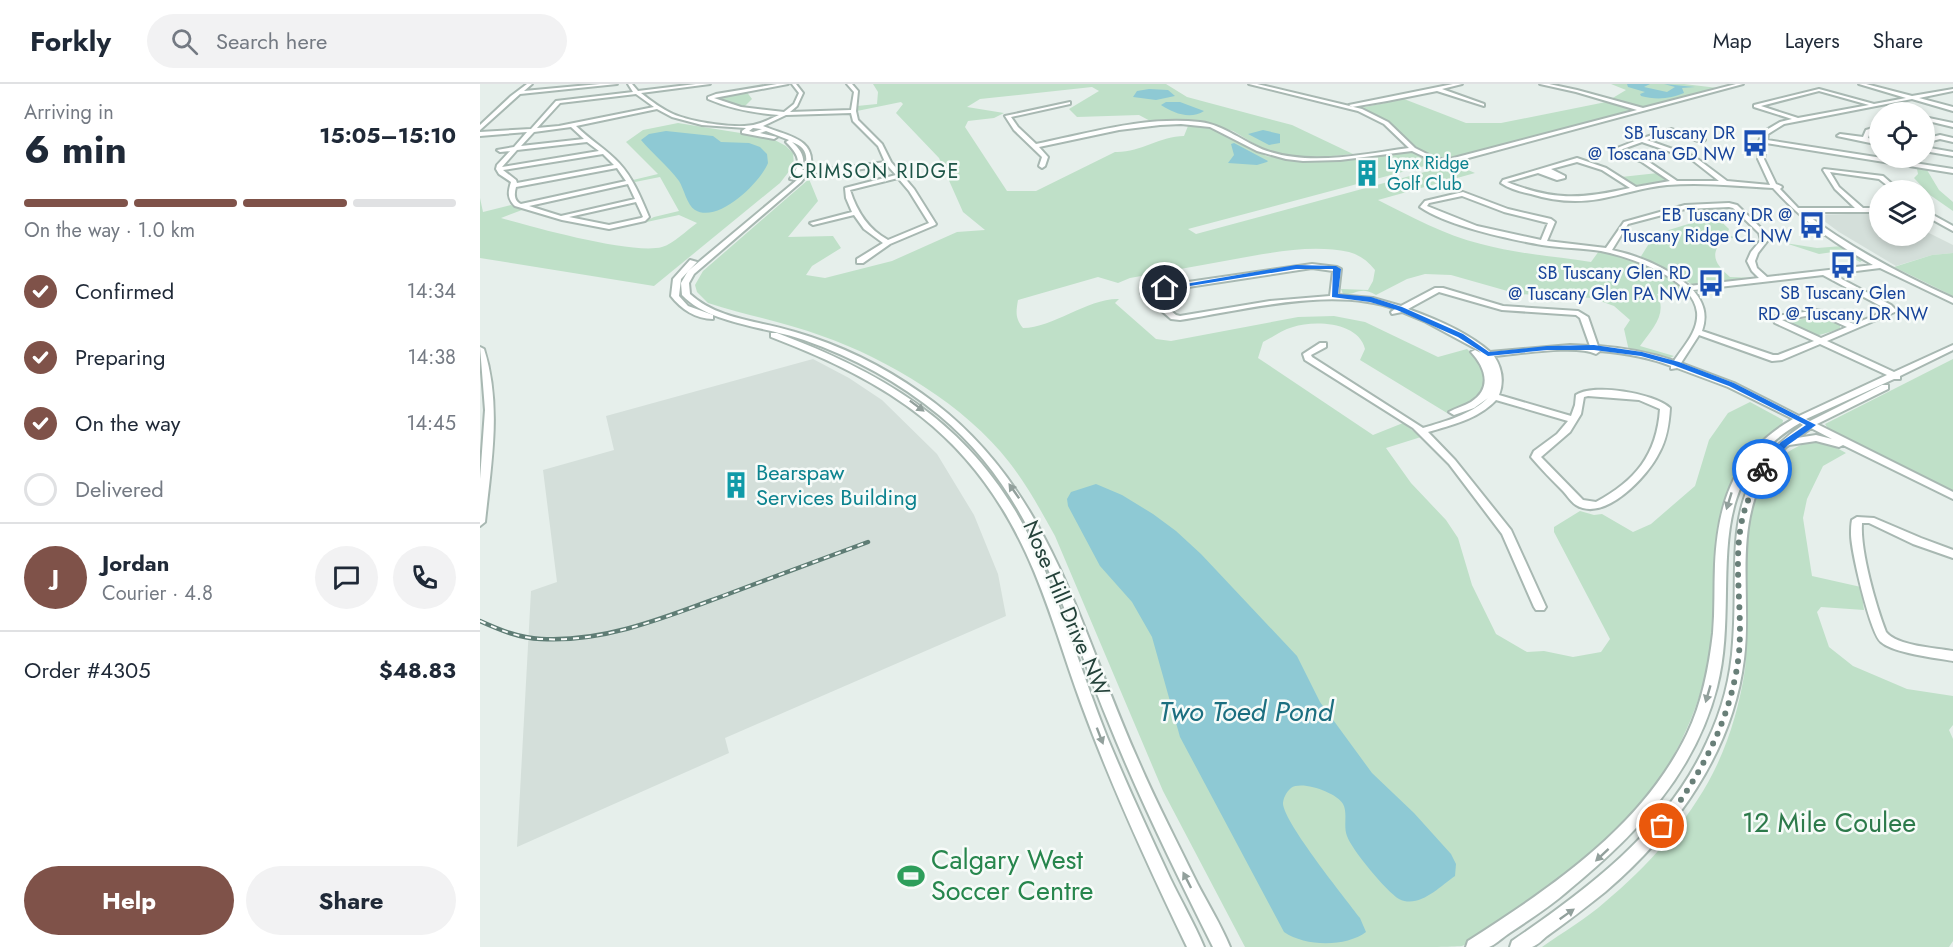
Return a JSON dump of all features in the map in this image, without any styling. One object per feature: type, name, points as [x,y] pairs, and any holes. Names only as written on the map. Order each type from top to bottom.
[{"type":"street","points":[[480,128],[530,84]]},
{"type":"street","points":[[518,93],[615,84]]},
{"type":"street","points":[[630,84],[657,108],[698,124],[733,128],[765,128],[804,146],[810,157],[802,172]]},
{"type":"street","points":[[499,170],[500,162],[558,102],[708,84]]},
{"type":"street","points":[[786,84],[716,95],[710,98],[739,109],[862,116]]},
{"type":"street","points":[[733,128],[744,132],[785,112],[801,98],[799,89],[794,84]]},
{"type":"street","points":[[849,84],[856,92],[853,114],[880,145],[888,163],[912,190],[933,224],[888,243],[860,261]]},
{"type":"street","points":[[1251,84],[1360,110],[1386,123],[1413,149],[1446,162],[1741,84]]},
{"type":"street","points":[[1345,106],[1387,100],[1460,84]]},
{"type":"street","points":[[1542,84],[1645,110]]},
{"type":"street","points":[[1860,84],[1953,109]]},
{"type":"street","points":[[738,85],[743,91]]},
{"type":"street","points":[[1437,89],[1482,105]]},
{"type":"street","points":[[1797,119],[1756,106],[1819,90],[1869,103]]},
{"type":"street","points":[[1890,102],[1953,90]]},
{"type":"street","points":[[1042,166],[1045,157],[1036,146],[1016,132],[1008,116],[1068,103]]},
{"type":"street","points":[[1869,106],[1782,123],[1769,131],[1764,141],[1767,164],[1777,187],[1800,210],[1880,265],[1953,300]]},
{"type":"street","points":[[480,134],[573,126],[657,108]]},
{"type":"street","points":[[765,128],[770,121]]},
{"type":"street","points":[[1935,121],[1953,125]]},
{"type":"street","points":[[1036,146],[1150,124],[1205,124],[1228,131],[1257,149],[1289,158],[1316,159],[1413,149]]},
{"type":"street","points":[[499,170],[513,179],[514,185],[511,190],[513,201],[522,207],[562,218],[612,227],[636,222],[646,217],[629,182],[618,166],[605,152],[587,140],[573,126]]},
{"type":"street","points":[[753,129],[793,145],[800,152],[802,172]]},
{"type":"street","points":[[1675,182],[1644,161],[1615,150],[1671,131],[1702,140]]},
{"type":"street","points":[[1864,139],[1869,131]]},
{"type":"street","points":[[1840,136],[1869,140]]},
{"type":"street","points":[[1935,138],[1953,140]]},
{"type":"street","points":[[500,150],[587,140]]},
{"type":"street","points":[[1642,140],[1693,158],[1725,183]]},
{"type":"street","points":[[1764,141],[1869,151]]},
{"type":"street","points":[[499,170],[605,152]]},
{"type":"street","points":[[1935,156],[1953,154]]},
{"type":"street","points":[[1634,188],[1604,169],[1577,160],[1504,183],[1538,195],[1568,199],[1598,197],[1634,188],[1675,182],[1777,187]]},
{"type":"street","points":[[1935,161],[1953,170]]},
{"type":"street","points":[[802,172],[843,170],[888,163]]},
{"type":"street","points":[[514,185],[618,166]]},
{"type":"street","points":[[1862,211],[1837,188],[1826,170],[1881,177],[1887,180]]},
{"type":"street","name":"Nose Hill Drive NW","points":[[802,172],[682,272],[674,285],[675,296],[680,304],[697,314],[802,344],[868,374],[927,414],[958,442],[980,467],[1006,504],[1032,551],[1108,755],[1155,863],[1196,947]]},
{"type":"street","name":"Nose Hill Drive NW","points":[[802,172],[799,181],[691,273],[685,283],[686,295],[701,308],[811,340],[883,372],[915,392],[951,420],[996,468],[1024,507],[1053,563],[1133,766],[1176,858],[1222,947]]},
{"type":"street","points":[[888,243],[872,233],[855,213],[846,190],[848,187],[900,176]]},
{"type":"street","points":[[522,207],[629,182]]},
{"type":"street","points":[[1543,243],[1552,222],[1549,220],[1506,211],[1463,194],[1427,202],[1423,207],[1480,229],[1543,243],[1608,251],[1653,266],[1687,288],[1701,309],[1701,325],[1698,332],[1675,365]]},
{"type":"street","points":[[562,218],[638,200]]},
{"type":"street","points":[[1608,251],[1626,223],[1702,205],[1735,206],[1762,232],[1765,240]]},
{"type":"street","points":[[1800,210],[1869,211]]},
{"type":"street","points":[[813,223],[855,213]]},
{"type":"street","points":[[1935,218],[1953,228]]},
{"type":"street","points":[[1765,240],[1776,242]]},
{"type":"street","points":[[1765,240],[1751,255],[1750,261],[1752,268],[1767,280]]},
{"type":"street","points":[[1687,288],[1880,265]]},
{"type":"street","points":[[1334,296],[1338,269],[1312,266],[1281,269],[1144,293],[1174,317],[1180,318],[1309,297],[1334,296],[1371,300],[1454,338],[1486,357],[1595,350],[1641,358],[1675,365],[1720,380],[1780,409],[1798,421]]},
{"type":"street","points":[[1698,332],[1772,358],[1779,358],[1893,311],[1823,272]]},
{"type":"street","points":[[1353,298],[1397,310],[1438,290],[1443,290],[1502,308],[1578,314],[1584,317],[1595,350]]},
{"type":"street","points":[[1853,327],[1820,312],[1779,318],[1780,324],[1831,350],[1895,377]]},
{"type":"street","points":[[1323,345],[1307,354],[1308,358],[1419,429],[1470,483],[1507,533],[1540,607]]},
{"type":"street","points":[[1518,947],[1597,891],[1641,850],[1675,809],[1700,771],[1722,724],[1738,654],[1739,550],[1743,516],[1762,470],[1784,443],[1895,377],[1953,347]]},
{"type":"street","points":[[480,350],[487,365],[489,438],[480,522]]},
{"type":"street","points":[[1474,947],[1552,896],[1596,861],[1638,820],[1682,759],[1702,714],[1716,663],[1723,530],[1733,489],[1751,459],[1778,433],[1821,409],[1953,354]]},
{"type":"street","points":[[1486,357],[1489,374],[1488,397]]},
{"type":"street","points":[[1675,365],[1953,496]]},
{"type":"street","points":[[1588,393],[1630,396],[1661,404],[1665,408],[1661,441],[1652,460],[1625,489],[1597,506],[1581,503],[1536,457],[1537,453],[1549,446],[1571,423],[1580,404],[1580,395],[1588,393]]},
{"type":"street","points":[[1419,429],[1488,397],[1571,423]]},
{"type":"street","points":[[1780,409],[1821,409]]},
{"type":"street","points":[[1810,427],[1953,502]]},
{"type":"street","points":[[1784,443],[1815,438],[1839,444]]},
{"type":"street","points":[[1953,554],[1870,520],[1857,520],[1856,535],[1875,624],[1882,637],[1894,644],[1953,656]]},
{"type":"shaded area","points":[[1869,213],[1869,246],[1935,246],[1935,236],[1953,245],[1953,253],[1932,255],[1896,266],[1839,232],[1816,215]]},
{"type":"shaded area","points":[[813,359],[849,378],[882,400],[937,454],[974,515],[998,574],[1006,616],[725,738],[729,753],[517,847],[531,591],[557,582],[543,470],[614,450],[606,416]]},
{"type":"green space","points":[[873,84],[1166,84],[1187,97],[1292,125],[1353,154],[1313,158],[1284,155],[1265,150],[1233,131],[1207,124],[1154,123],[1139,115],[1077,117],[1069,109],[1099,91],[1092,87],[980,99],[967,107],[1004,113],[994,118],[968,121],[965,127],[1007,191],[1036,191],[1115,152],[1133,150],[1184,136],[1188,126],[1216,129],[1266,156],[1316,161],[1415,150],[1390,123],[1360,108],[1404,99],[1466,123],[1501,123],[1606,102],[1626,90],[1611,84],[1684,84],[1718,88],[1188,229],[1196,234],[1454,164],[1475,173],[1378,200],[1441,231],[1481,244],[1522,253],[1591,262],[1599,251],[1647,265],[1669,277],[1686,294],[1657,294],[1661,308],[1660,315],[1640,346],[1674,356],[1668,359],[1629,351],[1624,329],[1630,320],[1614,306],[1592,298],[1518,294],[1451,275],[1425,274],[1407,279],[1376,295],[1366,291],[1343,294],[1341,289],[1368,290],[1375,270],[1357,255],[1335,250],[1305,249],[1274,252],[1130,278],[1118,283],[1098,277],[1018,300],[1017,318],[1023,328],[1046,323],[1095,303],[1119,299],[1115,303],[1156,339],[1171,341],[1298,317],[1334,316],[1365,322],[1438,357],[1467,349],[1483,370],[1482,387],[1469,402],[1447,413],[1360,360],[1365,349],[1361,340],[1354,333],[1335,325],[1302,325],[1285,330],[1263,342],[1258,358],[1373,435],[1403,423],[1421,437],[1386,448],[1411,483],[1446,520],[1458,538],[1472,585],[1496,634],[1527,652],[1544,651],[1573,657],[1601,652],[1610,639],[1554,532],[1554,527],[1580,511],[1594,515],[1602,514],[1633,532],[1651,524],[1695,486],[1709,440],[1728,413],[1750,402],[1783,420],[1782,427],[1757,447],[1739,468],[1728,490],[1721,513],[1714,621],[1703,685],[1692,716],[1662,775],[1622,826],[1576,867],[1516,911],[1462,946],[1245,947],[1163,791],[1055,536],[1028,489],[1009,462],[971,422],[899,371],[822,336],[708,303],[697,292],[695,285],[703,271],[809,179],[818,201],[788,237],[833,236],[841,248],[812,266],[806,275],[825,278],[892,261],[957,232],[985,230],[963,212],[939,158],[896,113],[903,104],[901,102],[857,111],[857,106],[877,104],[878,92]]},
{"type":"green space","points":[[746,91],[752,99],[743,108],[714,97]]},
{"type":"green space","points":[[678,123],[771,138],[786,146],[793,153],[794,165],[780,183],[654,286],[480,258],[480,198],[483,212],[511,205],[522,210],[501,218],[583,239],[648,248],[662,247],[675,240],[697,223],[679,215],[642,223],[654,217],[679,211],[660,177],[635,182],[633,180],[658,174],[626,142],[643,130]]},
{"type":"green space","points":[[1917,169],[1927,170],[1933,180],[1916,180],[1914,178],[1918,174]]},
{"type":"green space","points":[[1658,173],[1667,181],[1636,185],[1621,177]]},
{"type":"green space","points":[[1935,183],[1953,202],[1953,211],[1935,198]]},
{"type":"green space","points":[[1700,206],[1705,206],[1729,229],[1727,235],[1755,242],[1725,237],[1715,253],[1720,267],[1730,277],[1756,278],[1693,285],[1661,266],[1640,258],[1653,237],[1659,233],[1711,217]]},
{"type":"green space","points":[[1785,243],[1817,248],[1843,246],[1864,259],[1860,262],[1840,251],[1819,254]]},
{"type":"green space","points":[[1953,253],[1953,296],[1894,267],[1932,255]]},
{"type":"green space","points":[[1819,316],[1840,325],[1840,329],[1816,336],[1785,322]]},
{"type":"green space","points":[[1953,359],[1953,492],[1829,430],[1825,424]]},
{"type":"green space","name":"12 Mile Coulee","points":[[1812,441],[1828,443],[1846,453],[1823,466],[1807,499],[1803,518],[1812,576],[1861,587],[1864,610],[1821,607],[1817,612],[1829,647],[1853,666],[1907,689],[1953,696],[1953,725],[1949,730],[1953,739],[1953,941],[1949,947],[1542,947],[1598,908],[1651,859],[1679,826],[1713,773],[1733,722],[1745,669],[1747,539],[1753,507],[1765,478],[1784,455]]},
{"type":"water","points":[[1627,84],[1650,84],[1644,87],[1667,92],[1675,87],[1664,84],[1695,87],[1682,88],[1684,93],[1679,95],[1657,98],[1641,96],[1640,94],[1645,92],[1628,87]]},
{"type":"water","points":[[1168,90],[1175,96],[1156,100],[1133,97],[1137,91]]},
{"type":"water","points":[[1166,102],[1180,102],[1204,111],[1193,115],[1182,114],[1161,105]]},
{"type":"water","points":[[1263,130],[1280,134],[1280,143],[1269,145],[1248,134]]},
{"type":"water","points":[[666,131],[713,136],[721,142],[749,143],[760,147],[767,154],[768,163],[756,181],[737,199],[726,207],[704,213],[692,208],[679,181],[641,140],[649,134]]},
{"type":"water","points":[[1234,143],[1268,161],[1257,165],[1228,163],[1234,155],[1231,144]]},
{"type":"water","name":"Two Toed Pond","points":[[1096,484],[1122,495],[1176,531],[1201,554],[1297,656],[1320,702],[1372,773],[1414,813],[1451,854],[1456,864],[1455,876],[1421,899],[1406,901],[1399,899],[1378,879],[1350,842],[1346,832],[1343,804],[1327,792],[1311,787],[1296,786],[1289,790],[1284,798],[1286,814],[1304,844],[1360,918],[1366,932],[1358,937],[1337,943],[1314,943],[1284,932],[1180,737],[1152,637],[1132,602],[1100,566],[1068,506],[1067,499],[1071,492]]},
{"type":"railway","points":[[480,621],[517,635],[533,638],[590,637],[638,626],[685,610],[868,542]]},
{"type":"way so far","points":[[1662,826],[1697,777],[1722,724],[1738,654],[1739,550],[1743,516],[1762,469]]},
{"type":"place","name":"SB Tuscany DR @ Toscana GD NW","points":[[1755,143]]},
{"type":"place","name":"Lynx Ridge Golf Club","points":[[1367,173]]},
{"type":"place","name":"EB Tuscany DR @ Tuscany Ridge CL NW","points":[[1812,225]]},
{"type":"place","name":"SB Tuscany Glen RD @ Tuscany DR NW","points":[[1843,265]]},
{"type":"place","name":"SB Tuscany Glen RD @ Tuscany Glen PA NW","points":[[1711,283]]},
{"type":"place","name":"Bearspaw Services Building","points":[[736,485]]},
{"type":"place","name":"Calgary West Soccer Centre","points":[[911,876]]},
{"type":"district","name":"CRIMSON RIDGE","points":[[875,171]]},
{"type":"route","points":[[1165,288],[1296,267],[1334,267],[1338,269],[1334,296],[1385,303],[1460,335],[1488,354],[1547,348],[1594,348],[1642,354],[1676,363],[1731,385],[1812,425],[1784,443],[1762,469]]}]
